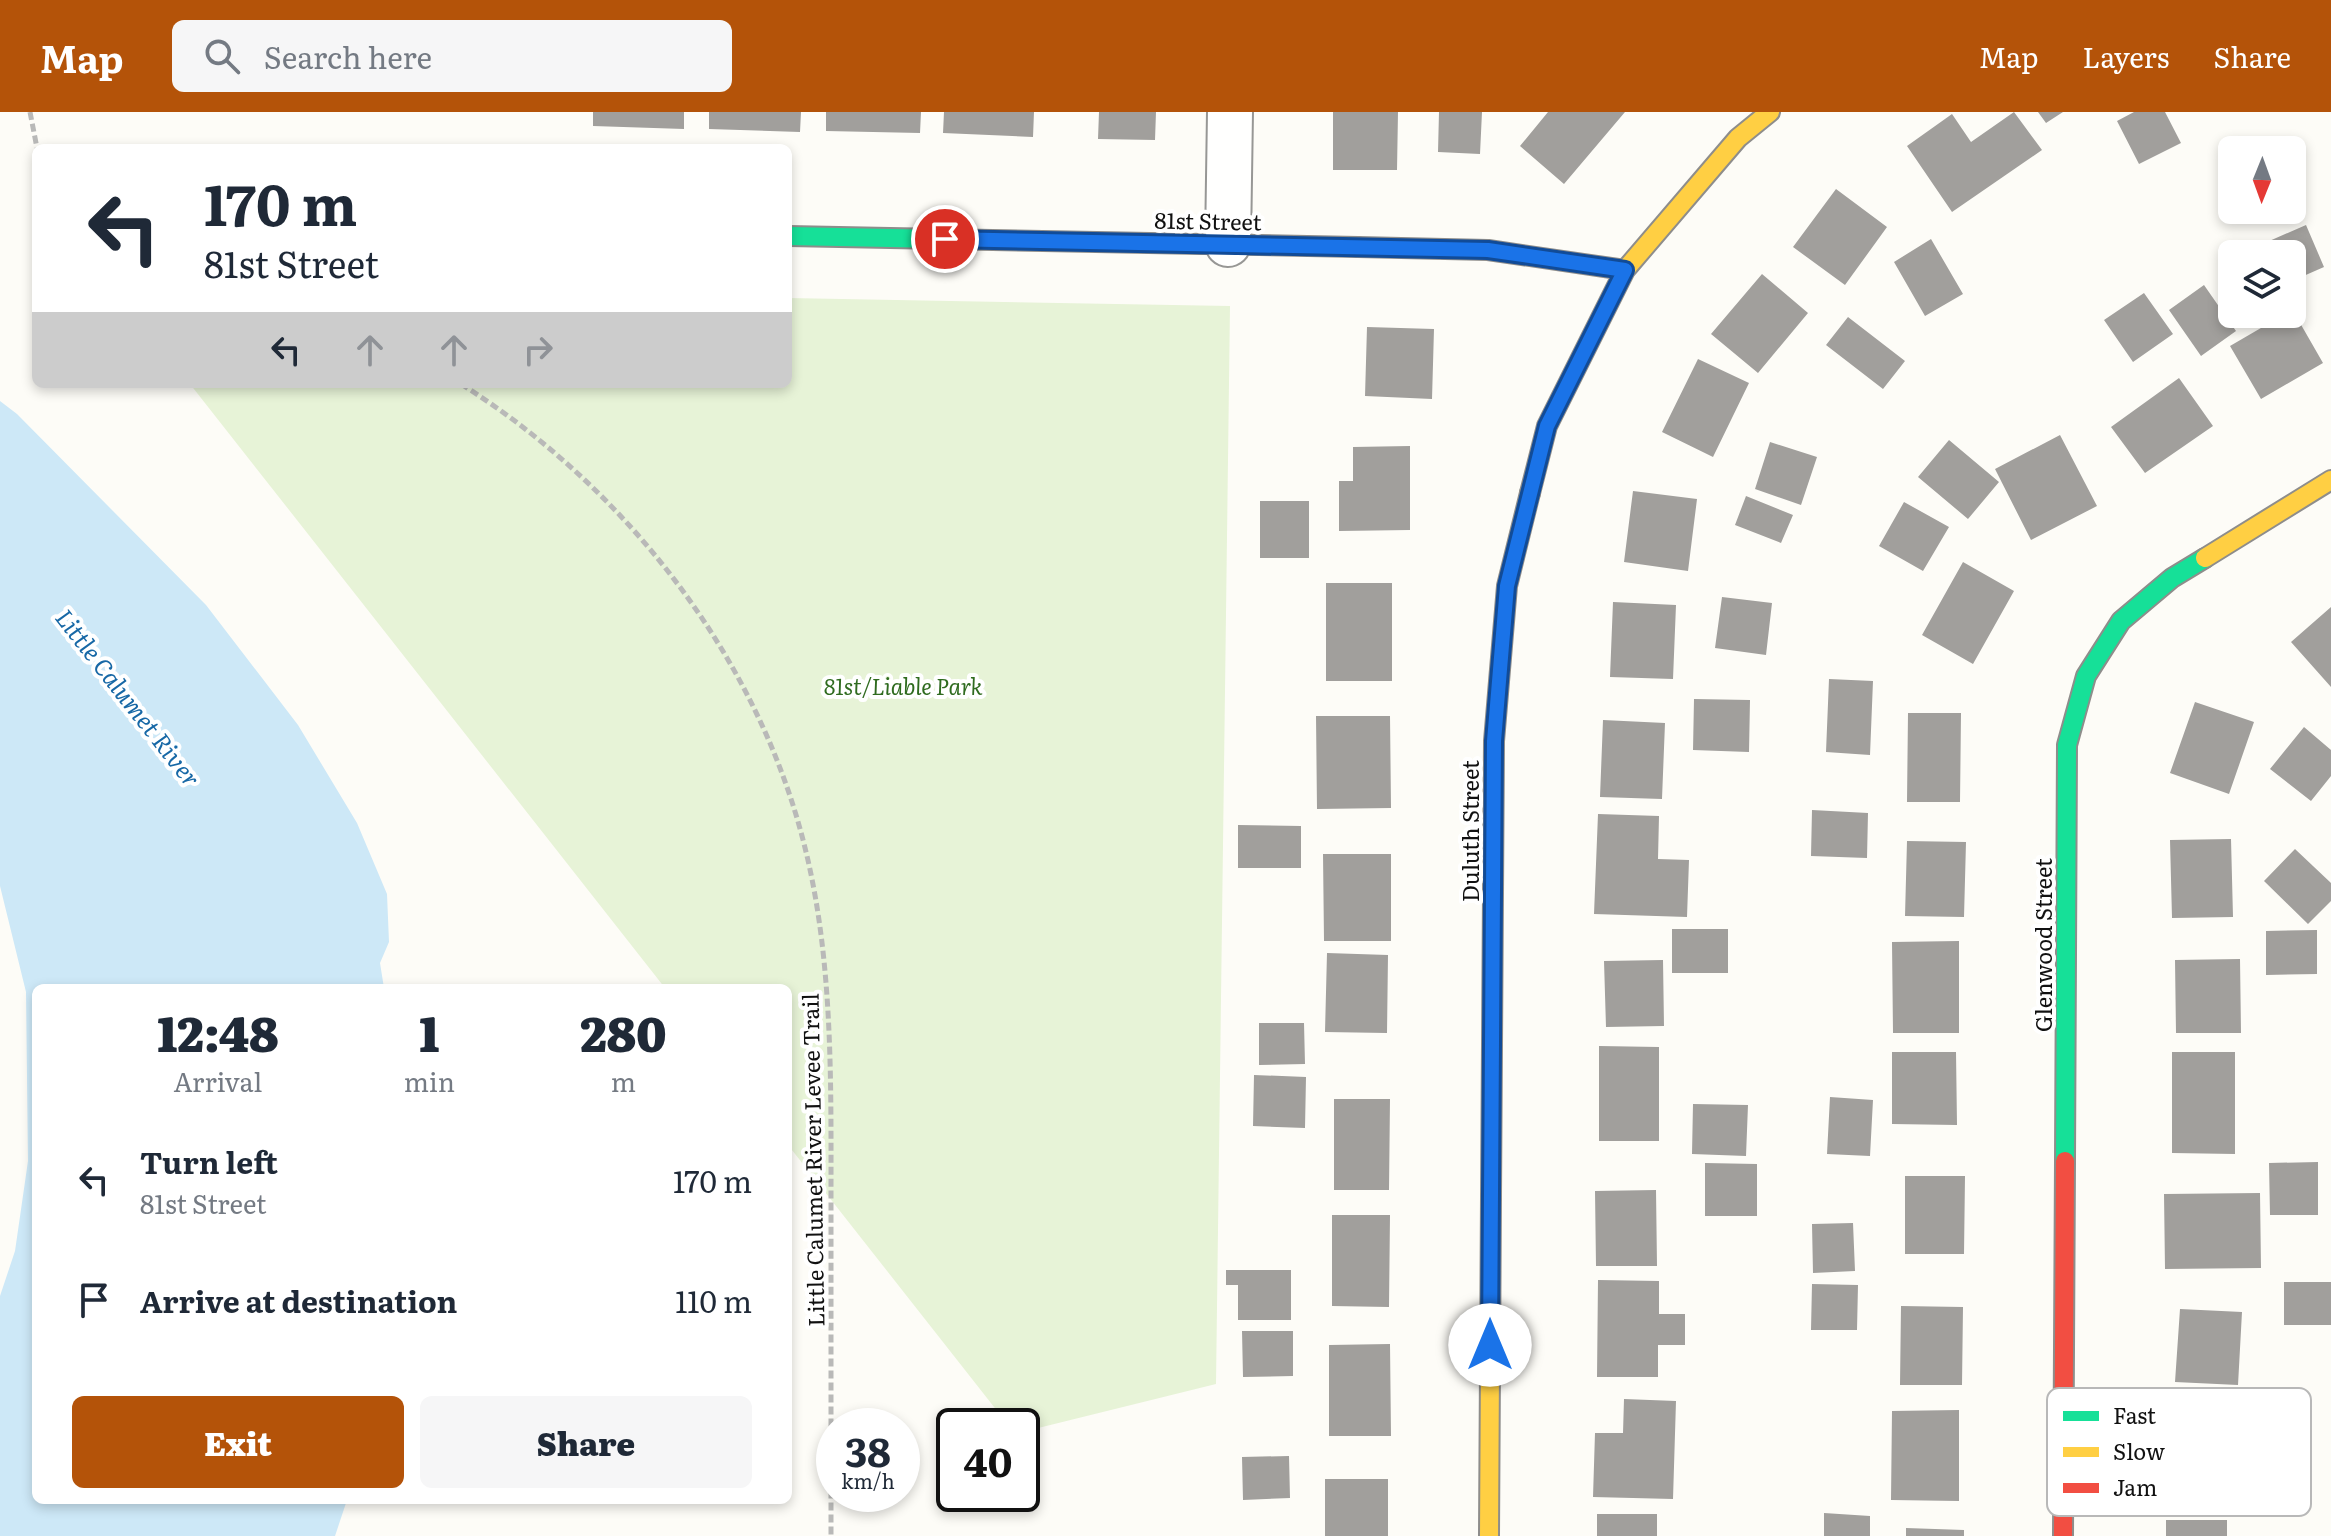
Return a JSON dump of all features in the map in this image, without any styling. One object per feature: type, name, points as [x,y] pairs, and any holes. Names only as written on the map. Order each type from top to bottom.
[{"type":"street","points":[[1228,244],[1230,112]]},
{"type":"street","name":"Duluth Street","points":[[1489,1536],[1494,741],[1507,586],[1547,426],[1625,270],[1738,138],[1770,112]]},
{"type":"street","name":"81st Street","points":[[792,236],[1488,250],[1625,270]]},
{"type":"street","name":"Glenwood Street","points":[[2064,1388],[2067,745],[2086,676],[2121,621],[2172,578],[2331,480]]},
{"type":"street","name":"Glenwood Street","points":[[2063,1516],[2063,1536]]},
{"type":"path","points":[[30,112],[36,144]]},
{"type":"path","name":"Little Calumet River Levee Trail","points":[[466,388],[550,449],[606,501],[650,550],[717,643],[744,691],[766,737],[797,820],[820,925],[829,1057],[831,1536]]},
{"type":"green space","name":"81st/Liable Park","points":[[792,298],[1230,306],[1216,1384],[1040,1428],[1040,1408],[995,1408],[792,1150],[792,984],[662,984],[193,388],[792,388]]},
{"type":"water","name":"Little Calumet River","points":[[0,401],[17,414],[206,605],[298,725],[357,823],[387,894],[389,942],[380,963],[383,984],[32,984],[32,1504],[346,1504],[335,1536],[0,1536],[0,1296],[15,1251],[28,1161],[26,992],[0,886]]},
{"type":"building","points":[[593,112],[684,112],[684,129],[593,126]]},
{"type":"building","points":[[709,112],[801,112],[800,132],[709,129]]},
{"type":"building","points":[[826,112],[921,112],[920,133],[826,131]]},
{"type":"building","points":[[944,112],[1034,112],[1033,137],[943,133]]},
{"type":"building","points":[[1099,112],[1156,112],[1155,140],[1098,139]]},
{"type":"building","points":[[1333,112],[1398,112],[1397,170],[1333,170]]},
{"type":"building","points":[[1439,112],[1482,112],[1480,154],[1438,152]]},
{"type":"building","points":[[1548,112],[1625,112],[1564,184],[1520,146]]},
{"type":"building","points":[[2014,112],[2042,150],[1952,212],[1907,146],[1952,114],[1971,142]]},
{"type":"building","points":[[2038,112],[2063,112],[2046,123]]},
{"type":"building","points":[[2134,112],[2165,112],[2181,143],[2139,164],[2117,121]]},
{"type":"building","points":[[1836,189],[1887,227],[1845,285],[1793,247]]},
{"type":"building","points":[[2306,225],[2324,267],[2306,275],[2306,240],[2272,240]]},
{"type":"building","points":[[1931,239],[1963,294],[1925,316],[1894,262]]},
{"type":"building","points":[[1762,274],[1808,313],[1758,373],[1711,334]]},
{"type":"building","points":[[2204,285],[2218,305],[2218,328],[2234,328],[2236,331],[2201,356],[2169,310]]},
{"type":"building","points":[[2144,293],[2173,334],[2133,362],[2104,320]]},
{"type":"building","points":[[1848,317],[1905,361],[1883,389],[1826,345]]},
{"type":"building","points":[[1367,327],[1434,329],[1432,399],[1365,396]]},
{"type":"building","points":[[2261,328],[2303,328],[2323,363],[2261,399],[2230,346]]},
{"type":"building","points":[[1698,359],[1749,383],[1713,457],[1662,432]]},
{"type":"building","points":[[2179,378],[2213,426],[2145,473],[2111,427]]},
{"type":"building","points":[[2060,435],[2097,506],[2031,540],[1995,469]]},
{"type":"building","points":[[1949,440],[1999,482],[1968,519],[1918,477]]},
{"type":"building","points":[[1770,442],[1817,457],[1801,505],[1755,489]]},
{"type":"building","points":[[1410,446],[1410,530],[1339,531],[1339,481],[1353,481],[1353,447]]},
{"type":"building","points":[[1633,491],[1697,499],[1688,571],[1624,562]]},
{"type":"building","points":[[1746,496],[1793,515],[1781,543],[1735,525]]},
{"type":"building","points":[[1260,501],[1309,501],[1309,558],[1260,558]]},
{"type":"building","points":[[1904,502],[1949,527],[1923,571],[1879,546]]},
{"type":"building","points":[[1963,562],[2014,591],[1973,664],[1922,635]]},
{"type":"building","points":[[1326,583],[1392,583],[1392,681],[1326,681]]},
{"type":"building","points":[[1722,597],[1772,603],[1766,655],[1715,648]]},
{"type":"building","points":[[1613,602],[1676,605],[1673,679],[1610,677]]},
{"type":"building","points":[[2331,607],[2331,687],[2291,642]]},
{"type":"building","points":[[1829,679],[1873,681],[1870,755],[1826,752]]},
{"type":"building","points":[[1694,699],[1750,700],[1749,752],[1693,750]]},
{"type":"building","points":[[2195,702],[2254,722],[2229,794],[2170,773]]},
{"type":"building","points":[[1908,713],[1961,713],[1960,802],[1907,802]]},
{"type":"building","points":[[1316,716],[1390,716],[1391,808],[1317,809]]},
{"type":"building","points":[[1603,720],[1665,723],[1662,799],[1600,797]]},
{"type":"building","points":[[2304,727],[2331,750],[2331,776],[2311,801],[2270,769]]},
{"type":"building","points":[[1812,810],[1868,813],[1867,858],[1811,856]]},
{"type":"building","points":[[1598,814],[1659,816],[1658,859],[1689,860],[1687,917],[1594,914]]},
{"type":"building","points":[[1238,825],[1301,826],[1301,868],[1238,868]]},
{"type":"building","points":[[2231,839],[2233,917],[2172,918],[2170,840]]},
{"type":"building","points":[[1907,841],[1966,842],[1964,917],[1905,916]]},
{"type":"building","points":[[2295,849],[2331,883],[2331,901],[2308,924],[2264,881]]},
{"type":"building","points":[[1323,854],[1391,854],[1391,941],[1324,941]]},
{"type":"building","points":[[1672,929],[1728,929],[1728,973],[1672,973]]},
{"type":"building","points":[[2317,930],[2317,974],[2266,975],[2266,931]]},
{"type":"building","points":[[1959,941],[1959,1033],[1893,1033],[1892,942]]},
{"type":"building","points":[[1327,953],[1388,955],[1387,1033],[1325,1032]]},
{"type":"building","points":[[2240,959],[2241,1033],[2176,1033],[2175,960]]},
{"type":"building","points":[[1663,960],[1664,1026],[1606,1027],[1604,961]]},
{"type":"building","points":[[1259,1023],[1304,1023],[1305,1064],[1259,1065]]},
{"type":"building","points":[[1599,1046],[1659,1047],[1659,1141],[1599,1141]]},
{"type":"building","points":[[1892,1052],[1956,1052],[1957,1125],[1892,1124]]},
{"type":"building","points":[[2172,1052],[2235,1052],[2235,1154],[2172,1153]]},
{"type":"building","points":[[1254,1075],[1306,1077],[1305,1128],[1253,1126]]},
{"type":"building","points":[[1830,1097],[1873,1100],[1870,1156],[1827,1154]]},
{"type":"building","points":[[1334,1099],[1390,1099],[1389,1190],[1334,1190]]},
{"type":"building","points":[[1693,1104],[1748,1105],[1746,1156],[1692,1154]]},
{"type":"building","points":[[2318,1162],[2318,1215],[2270,1215],[2269,1163]]},
{"type":"building","points":[[1705,1163],[1757,1164],[1757,1216],[1705,1216]]},
{"type":"building","points":[[1905,1176],[1965,1176],[1964,1254],[1905,1254]]},
{"type":"building","points":[[1656,1190],[1657,1266],[1596,1266],[1595,1191]]},
{"type":"building","points":[[2260,1193],[2261,1268],[2165,1269],[2164,1194]]},
{"type":"building","points":[[1332,1215],[1390,1215],[1389,1307],[1332,1306]]},
{"type":"building","points":[[1853,1223],[1855,1271],[1813,1273],[1812,1224]]},
{"type":"building","points":[[1226,1270],[1291,1270],[1291,1320],[1238,1320],[1238,1285],[1226,1285]]},
{"type":"building","points":[[1598,1280],[1659,1281],[1659,1314],[1685,1314],[1685,1345],[1658,1345],[1658,1377],[1597,1377]]},
{"type":"building","points":[[2284,1282],[2331,1282],[2331,1325],[2284,1325]]},
{"type":"building","points":[[1812,1284],[1858,1285],[1857,1330],[1811,1330]]},
{"type":"building","points":[[1901,1306],[1963,1307],[1962,1385],[1900,1385]]},
{"type":"building","points":[[2180,1309],[2242,1312],[2238,1385],[2175,1382]]},
{"type":"building","points":[[1242,1331],[1293,1331],[1293,1376],[1243,1377]]},
{"type":"building","points":[[1390,1344],[1391,1436],[1329,1436],[1329,1345]]},
{"type":"building","points":[[1624,1399],[1676,1401],[1673,1499],[1593,1497],[1595,1433],[1623,1433]]},
{"type":"building","points":[[1959,1410],[1959,1501],[1891,1500],[1892,1411]]},
{"type":"building","points":[[1289,1456],[1290,1498],[1243,1500],[1242,1457]]},
{"type":"building","points":[[1325,1479],[1388,1479],[1388,1536],[1325,1536]]},
{"type":"building","points":[[1824,1513],[1870,1516],[1870,1536],[1824,1536]]},
{"type":"building","points":[[1597,1514],[1657,1514],[1657,1536],[1597,1536]]},
{"type":"building","points":[[2166,1520],[2227,1520],[2227,1536],[2166,1536]]},
{"type":"building","points":[[1906,1528],[1964,1530],[1964,1536],[1906,1536]]},
{"type":"traffic: fast","points":[[792,236],[1358,247]]},
{"type":"traffic: fast","points":[[1491,1197],[1494,741],[1507,586],[1530,493]]},
{"type":"traffic: fast","points":[[2065,1161],[2067,745],[2086,676],[2121,621],[2172,578],[2205,558]]},
{"type":"traffic: slow","points":[[1530,493],[1547,426],[1625,270],[1738,138],[1770,112]]},
{"type":"traffic: slow","points":[[1358,247],[1488,250],[1625,270]]},
{"type":"traffic: slow","points":[[2205,558],[2331,480]]},
{"type":"traffic: slow","points":[[1489,1536],[1491,1197]]},
{"type":"traffic: jam","points":[[2064,1388],[2065,1161]]},
{"type":"traffic: jam","points":[[2063,1516],[2063,1536]]},
{"type":"route","points":[[945,239],[1488,250],[1625,270],[1547,426],[1507,586],[1494,741],[1490,1345]]}]
